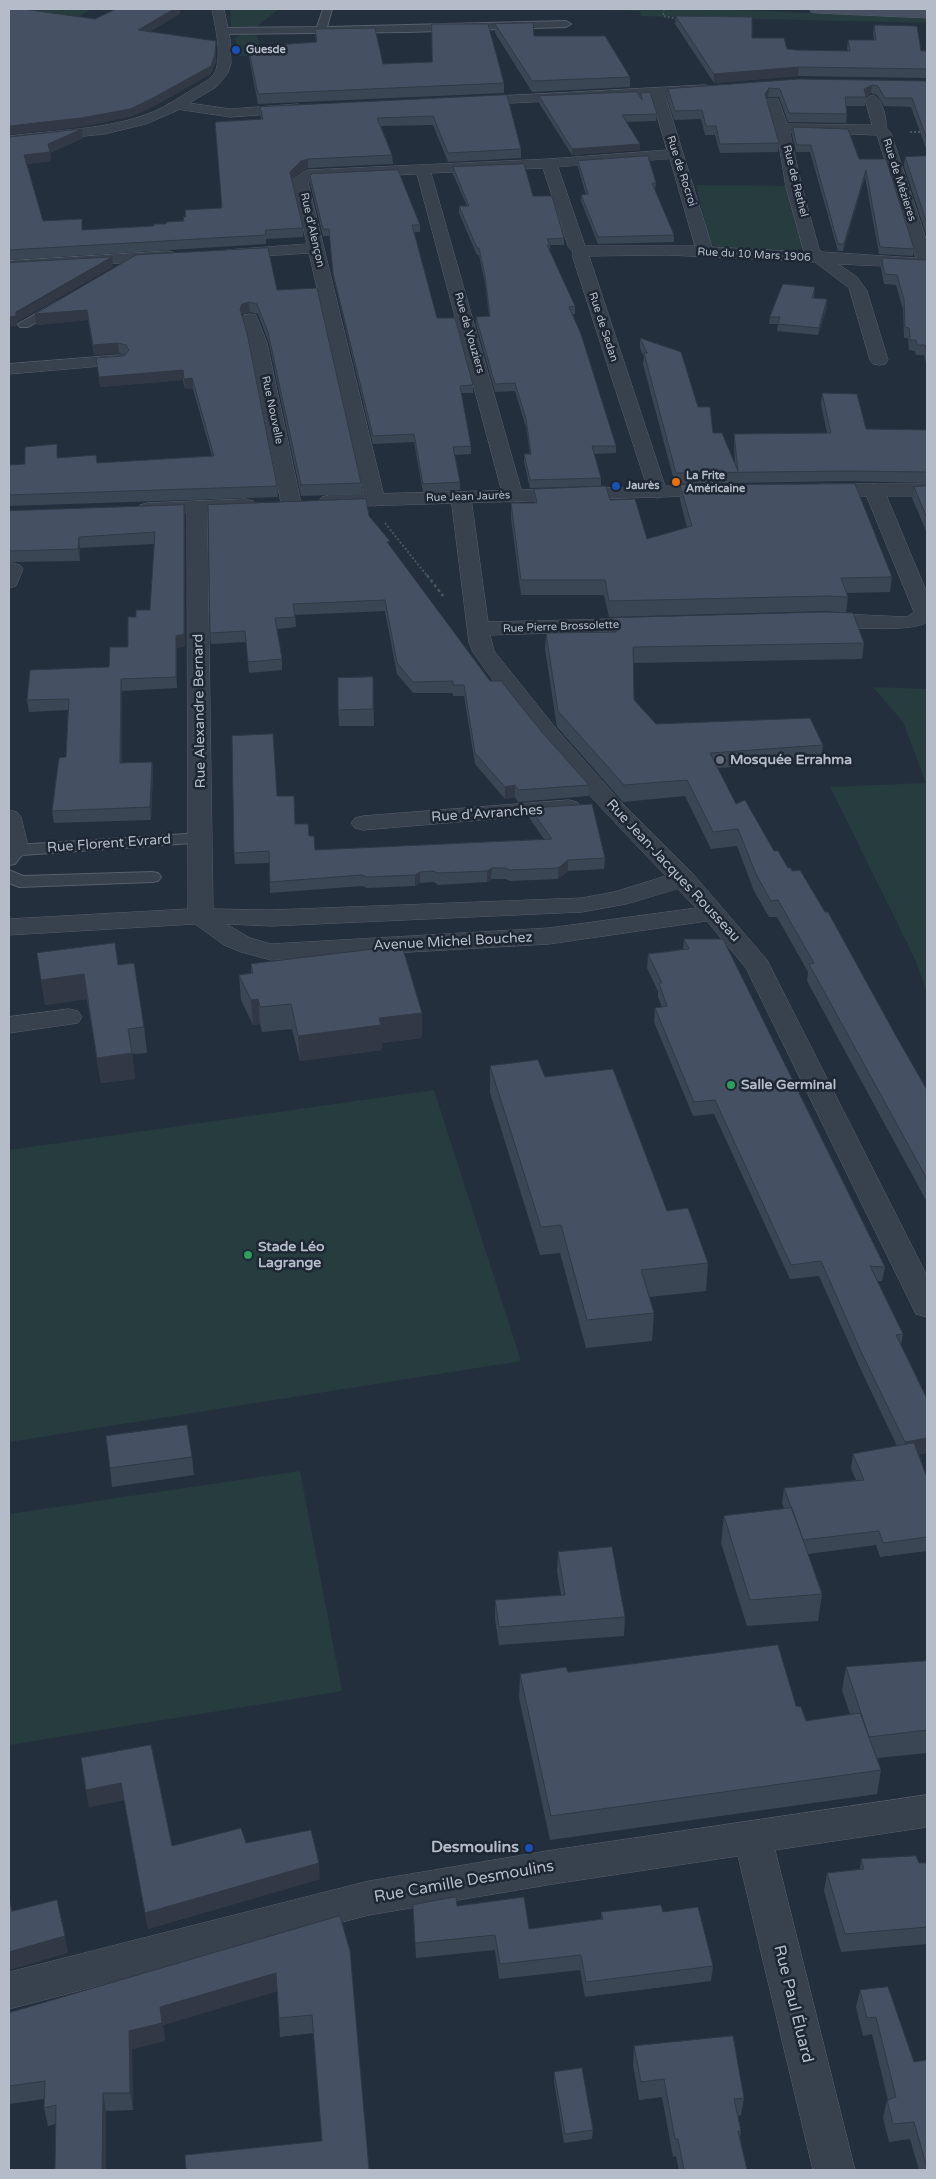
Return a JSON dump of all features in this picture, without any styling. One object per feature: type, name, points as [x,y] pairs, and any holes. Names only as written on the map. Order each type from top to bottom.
[{"type":"main road","points":[[816,9],[927,14]]},
{"type":"street","points":[[9,140],[128,124],[158,114],[175,105],[218,78],[223,70],[224,60],[219,9]]},
{"type":"street","points":[[458,101],[719,88]]},
{"type":"street","name":"Rue de Rocroi","points":[[653,92],[658,96],[705,252]]},
{"type":"street","name":"Rue de Mézieres","points":[[872,99],[880,121],[879,129],[884,132],[927,263]]},
{"type":"street","name":"Rue de Rethel","points":[[773,102],[811,250],[818,258]]},
{"type":"street","points":[[175,105],[230,113],[313,107]]},
{"type":"street","points":[[780,128],[879,129]]},
{"type":"street","name":"Rue d'Alençon","points":[[375,500],[300,181],[308,175],[548,163],[675,154]]},
{"type":"street","name":"Rue de Sedan","points":[[548,163],[576,246],[581,252],[581,258],[657,492]]},
{"type":"street","name":"Rue de Vouziers","points":[[423,170],[513,496]]},
{"type":"street","points":[[217,254],[316,248]]},
{"type":"street","name":"Rue du 10 Mars 1906","points":[[581,252],[705,252],[927,263]]},
{"type":"street","points":[[9,266],[188,255]]},
{"type":"street","points":[[818,258],[832,266],[857,287],[879,360]]},
{"type":"street","name":"Rue Nouvelle","points":[[250,319],[258,343],[275,503]]},
{"type":"street","points":[[9,369],[119,360]]},
{"type":"street","points":[[801,490],[927,490]]},
{"type":"street","points":[[795,620],[848,619],[898,624],[916,621],[925,613],[874,490]]},
{"type":"street","name":"Rue Jean Jaurès","points":[[130,509],[375,500],[737,491]]},
{"type":"street","name":"Rue Jean-Jacques Rousseau","points":[[461,498],[480,643],[484,652],[550,736],[610,804],[684,879],[758,966],[927,1306]]},
{"type":"street","name":"Rue Alexandre Bernard","points":[[197,506],[201,916]]},
{"type":"street","name":"Rue Pierre Brossolette","points":[[478,621],[666,624]]},
{"type":"street","name":"Rue d'Avranches","points":[[363,823],[610,804]]},
{"type":"street","name":"Rue Florent Evrard","points":[[9,817],[13,855]]},
{"type":"street","points":[[9,927],[201,916],[271,918],[582,905],[617,899],[684,879]]},
{"type":"street","name":"Avenue Michel Bouchez","points":[[201,916],[220,933],[238,944],[271,952],[549,936],[714,913]]},
{"type":"street","points":[[9,1025],[69,1017]]},
{"type":"street","name":"Rue Camille Desmoulins","points":[[9,1990],[369,1898],[562,1866],[927,1811]]},
{"type":"street","name":"Rue Paul Éluard","points":[[752,1838],[834,2170]]},
{"type":"lane","points":[[321,30],[327,9]]},
{"type":"lane","points":[[222,31],[566,24]]},
{"type":"lane","points":[[118,270],[140,257]]},
{"type":"lane","points":[[24,324],[72,297]]},
{"type":"lane","name":"Rue Florent Evrard","points":[[13,855],[201,838]]},
{"type":"lane","points":[[9,875],[19,882],[152,877]]},
{"type":"path","points":[[664,9],[663,16],[677,20]]},
{"type":"path","points":[[375,500],[378,514],[456,612],[478,621]]},
{"type":"green space","points":[[9,9],[90,9],[77,19]]},
{"type":"green space","points":[[230,9],[279,9],[256,27],[231,26]]},
{"type":"green space","points":[[572,9],[710,9],[887,16],[927,19],[927,23],[641,16],[640,11]]},
{"type":"green space","points":[[243,34],[256,34],[263,56],[239,56],[235,38]]},
{"type":"green space","points":[[696,185],[787,186],[806,247],[794,251],[721,248],[710,244]]},
{"type":"green space","points":[[873,687],[927,689],[927,992],[914,957],[830,787],[926,783],[903,722]]},
{"type":"green space","name":"Stade Léo Lagrange","points":[[434,1090],[521,1361],[9,1442],[9,1150]]},
{"type":"green space","points":[[300,1471],[342,1691],[9,1745],[9,1514]]},
{"type":"building","points":[[9,9],[23,9],[95,19],[116,9],[174,9],[138,30],[216,41],[215,54],[211,66],[130,109],[81,118],[9,126]]},
{"type":"building","points":[[676,16],[752,17],[752,38],[784,38],[787,49],[796,50],[850,51],[848,40],[876,40],[874,25],[917,26],[921,51],[927,51],[927,69],[799,67],[714,74]]},
{"type":"building","points":[[533,23],[534,36],[605,36],[630,77],[532,81],[495,24]]},
{"type":"building","points":[[432,24],[488,24],[504,83],[258,94],[248,47],[317,42],[315,29],[375,28],[383,64],[432,62]]},
{"type":"building","points":[[799,79],[927,81],[927,139],[912,98],[885,98],[878,86],[872,85],[864,89],[866,97],[845,97],[847,114],[789,113],[780,89],[769,88],[765,94],[779,143],[720,144],[716,126],[706,126],[702,110],[675,111],[668,89]]},
{"type":"building","points":[[637,92],[642,100],[641,93],[650,92],[657,114],[622,115],[640,144],[572,149],[539,96]]},
{"type":"building","points":[[507,95],[521,149],[448,153],[433,116],[377,118],[392,155],[308,159],[301,161],[290,172],[303,228],[265,230],[266,235],[9,250],[9,137],[82,129],[48,144],[50,152],[24,155],[43,221],[82,219],[82,230],[154,226],[154,224],[166,224],[166,222],[184,221],[183,217],[186,217],[185,210],[222,208],[215,122],[263,119],[260,107]]},
{"type":"building","points":[[793,127],[848,129],[859,159],[886,159],[914,249],[880,247],[866,170],[844,244],[838,244],[811,145],[797,145]]},
{"type":"building","points":[[648,156],[656,183],[652,183],[674,235],[598,237],[581,195],[588,194],[578,161]]},
{"type":"building","points":[[927,156],[927,224],[905,157]]},
{"type":"building","points":[[524,164],[533,196],[552,196],[564,238],[547,239],[550,245],[547,245],[575,306],[569,307],[581,334],[616,446],[592,446],[601,478],[530,480],[524,454],[531,454],[526,419],[515,383],[495,384],[476,317],[490,316],[485,276],[479,248],[477,248],[459,206],[469,206],[453,167]]},
{"type":"building","points":[[398,170],[420,225],[412,225],[437,318],[455,318],[473,385],[460,386],[471,446],[453,447],[460,482],[423,484],[414,434],[373,436],[333,273],[329,229],[323,229],[310,176],[312,174]]},
{"type":"building","points":[[268,248],[277,290],[317,288],[361,483],[301,485],[268,332],[257,304],[249,302],[242,304],[240,309],[247,333],[277,486],[9,495],[9,465],[25,464],[25,447],[57,444],[57,458],[96,455],[97,463],[214,456],[192,378],[184,379],[183,370],[99,377],[96,358],[124,356],[129,350],[126,345],[118,343],[93,345],[87,310],[35,314],[136,255]]},
{"type":"building","points":[[112,257],[16,312],[16,316],[9,317],[9,263]]},
{"type":"building","points":[[882,258],[927,260],[927,352],[925,345],[917,345],[916,340],[910,340],[909,328],[905,327],[904,299],[897,275],[885,274]]},
{"type":"building","points":[[783,284],[815,287],[812,298],[827,299],[819,328],[778,324],[780,317],[770,317]]},
{"type":"building","points":[[640,338],[681,352],[698,407],[710,407],[713,433],[722,433],[738,471],[734,434],[831,433],[822,393],[857,394],[866,429],[927,430],[927,472],[676,473],[644,353],[647,353]]},
{"type":"building","points":[[855,484],[892,577],[841,578],[848,597],[609,601],[605,580],[521,580],[511,503],[537,503],[534,489],[606,486],[610,500],[635,499],[647,539],[692,526],[680,485]]},
{"type":"building","points":[[927,486],[927,518],[914,487]]},
{"type":"building","points":[[366,499],[369,516],[390,541],[387,542],[490,681],[501,681],[541,731],[589,785],[518,790],[515,785],[505,787],[475,753],[464,685],[453,685],[453,681],[413,682],[397,663],[385,600],[293,604],[295,617],[275,618],[282,659],[248,662],[245,631],[210,633],[208,505]]},
{"type":"building","points":[[184,505],[184,634],[176,636],[176,677],[121,679],[120,763],[152,762],[150,807],[52,811],[59,758],[66,757],[69,699],[27,700],[30,670],[109,667],[110,647],[128,647],[128,617],[136,617],[136,610],[150,610],[155,532],[79,537],[78,549],[9,551],[9,511]]},
{"type":"building","points":[[827,612],[853,613],[864,643],[633,647],[634,700],[656,724],[810,718],[823,745],[710,753],[736,804],[745,800],[774,851],[778,851],[788,868],[791,868],[792,871],[800,870],[825,912],[828,912],[927,1090],[927,1179],[809,964],[814,963],[778,900],[771,901],[756,874],[738,829],[713,832],[687,780],[624,785],[558,711],[546,633],[616,632],[613,618]]},
{"type":"building","points":[[373,677],[373,709],[338,710],[338,678]]},
{"type":"building","points":[[273,734],[277,796],[294,796],[295,824],[308,824],[309,836],[314,836],[315,850],[552,839],[530,808],[592,804],[605,858],[568,860],[558,868],[510,870],[492,868],[487,871],[438,873],[433,871],[420,872],[415,875],[367,877],[362,875],[270,882],[269,851],[234,853],[232,736]]},
{"type":"building","points":[[684,939],[723,939],[885,1267],[870,1266],[903,1334],[896,1335],[927,1399],[927,1438],[905,1442],[863,1356],[821,1261],[791,1265],[715,1100],[694,1102],[655,1008],[667,1006],[659,983],[662,983],[648,954],[689,949]]},
{"type":"building","points":[[115,943],[118,965],[134,963],[144,1027],[128,1029],[132,1053],[97,1058],[84,974],[41,980],[37,953]]},
{"type":"building","points":[[402,946],[422,1013],[379,1018],[381,1025],[298,1036],[291,1004],[260,1007],[258,999],[251,1000],[239,975],[253,973],[251,964]]},
{"type":"building","points":[[538,1060],[545,1077],[613,1069],[667,1211],[688,1208],[708,1263],[641,1270],[654,1313],[587,1320],[561,1225],[541,1227],[490,1066]]},
{"type":"building","points":[[187,1425],[192,1457],[110,1468],[106,1436]]},
{"type":"building","points":[[914,1443],[927,1478],[927,1537],[883,1543],[879,1531],[803,1540],[784,1488],[864,1480],[853,1454]]},
{"type":"building","points":[[792,1508],[822,1594],[750,1600],[724,1516]]},
{"type":"building","points":[[612,1547],[625,1617],[499,1627],[495,1600],[565,1595],[558,1552]]},
{"type":"building","points":[[778,1645],[796,1706],[801,1707],[806,1721],[860,1713],[881,1770],[551,1816],[520,1674],[566,1667],[568,1672]]},
{"type":"building","points":[[927,1661],[927,1730],[869,1737],[846,1667]]},
{"type":"building","points":[[151,1745],[172,1846],[241,1828],[246,1843],[311,1830],[319,1863],[145,1913],[121,1783],[86,1790],[81,1758]]},
{"type":"building","points":[[916,1856],[919,1863],[927,1863],[927,1927],[845,1934],[827,1873],[864,1869],[861,1859]]},
{"type":"building","points":[[456,1897],[457,1906],[524,1897],[529,1929],[603,1919],[601,1912],[661,1905],[663,1912],[698,1907],[713,1966],[586,1982],[581,1955],[500,1964],[495,1935],[415,1943],[413,1905]]},
{"type":"building","points":[[57,1900],[65,1936],[9,1952],[9,1903],[12,1911]]},
{"type":"building","points":[[340,1916],[350,1951],[369,2170],[186,2170],[185,2155],[322,2141],[312,2015],[279,2018],[276,1973],[160,2007],[162,2023],[129,2031],[130,2093],[103,2093],[102,2170],[55,2170],[56,2105],[44,2108],[45,2081],[9,2086],[9,2013]]},
{"type":"building","points":[[888,1987],[914,2062],[927,2060],[927,2168],[914,2122],[893,2124],[887,2100],[896,2097],[876,2017],[867,2018],[860,1990]]},
{"type":"building","points":[[733,2036],[744,2098],[734,2099],[741,2131],[738,2131],[747,2170],[684,2170],[678,2139],[675,2139],[664,2079],[641,2082],[634,2046]]},
{"type":"building","points":[[582,2068],[593,2130],[565,2134],[554,2072]]},
{"type":"place","name":"Guesde","points":[[236,50]]},
{"type":"place","name":"La Frite Américaine","points":[[676,482]]},
{"type":"place","name":"Jaurès","points":[[616,486]]},
{"type":"place","name":"Mosquée Errahma","points":[[720,760]]},
{"type":"place","name":"Salle Germinal","points":[[731,1085]]},
{"type":"place","name":"Stade Léo Lagrange","points":[[248,1255]]},
{"type":"place","name":"Desmoulins","points":[[529,1848]]}]
